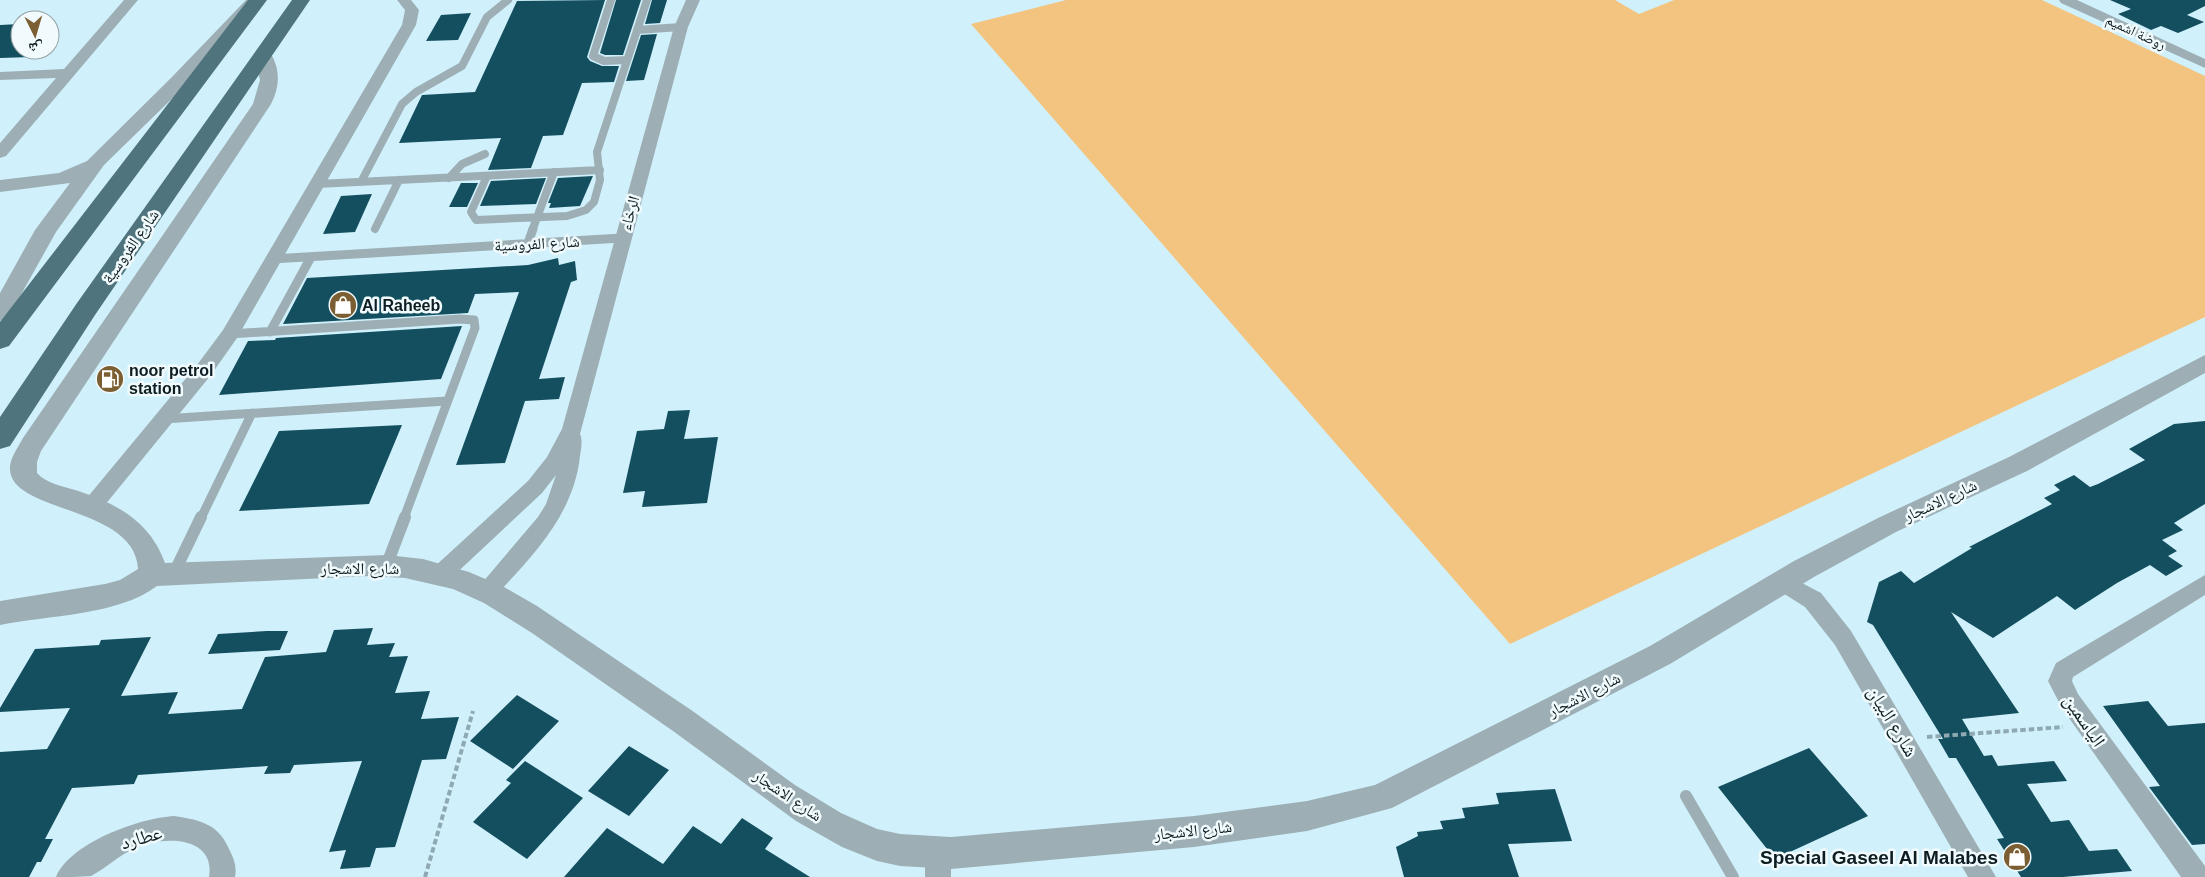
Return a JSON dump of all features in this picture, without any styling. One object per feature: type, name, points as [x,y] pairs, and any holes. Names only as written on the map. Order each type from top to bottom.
[{"type":"highway","points":[[0,340],[256,0]]},
{"type":"highway","name":"شارع الفروسية","points":[[0,439],[86,309],[300,0]]},
{"type":"street","points":[[0,153],[131,0]]},
{"type":"street","points":[[0,313],[28,264],[39,240],[98,161],[178,82],[256,0]]},
{"type":"street","points":[[163,574],[153,567],[150,558],[134,532],[107,512],[92,505],[204,370],[230,334],[409,25],[412,10],[404,0]]},
{"type":"street","name":"الرخاء","points":[[441,574],[535,487],[556,462],[572,429],[622,238],[681,27],[693,0]]},
{"type":"street","name":"روضة اشميم","points":[[2066,0],[2205,64]]},
{"type":"street","name":"شارع الفروسية","points":[[92,505],[42,490],[28,481],[22,471],[32,445],[262,104],[270,85],[268,68],[263,55]]},
{"type":"street","points":[[0,76],[67,73]]},
{"type":"street","points":[[0,186],[36,183],[70,177],[98,161]]},
{"type":"street","points":[[36,183],[57,187],[65,191],[60,211]]},
{"type":"street","name":"شارع الاشجار","points":[[0,613],[119,591],[163,574],[387,564],[441,574],[487,590],[514,605],[639,690],[809,811],[848,833],[878,846],[911,852],[938,865],[987,850],[1230,827],[1304,817],[1345,809],[1381,798],[1660,655],[1783,582],[1886,525],[2018,464],[2205,362]]},
{"type":"street","name":"الرخاء","points":[[487,590],[534,540],[549,520],[557,504],[571,463],[572,429]]},
{"type":"street","name":"شارع البيان","points":[[1783,582],[1812,600],[1843,638],[1904,739],[1983,877]]},
{"type":"street","name":"الياسمين","points":[[2197,877],[2070,701],[2060,682],[2064,670],[2205,584]]},
{"type":"street","name":"عطارد","points":[[69,877],[89,860],[112,845],[136,834],[159,828],[180,828],[198,833],[212,842],[220,856],[222,877]]},
{"type":"lane","points":[[360,182],[402,104],[416,92],[462,66],[467,60],[490,13],[497,6],[508,0]]},
{"type":"lane","points":[[611,0],[593,56],[604,61],[627,60]]},
{"type":"lane","points":[[487,176],[471,212],[473,218],[487,220],[567,216],[586,210],[594,202],[600,185],[597,152],[647,0]]},
{"type":"lane","points":[[637,30],[681,27]]},
{"type":"lane","points":[[449,178],[462,164],[485,154]]},
{"type":"lane","points":[[317,184],[600,170]]},
{"type":"lane","points":[[528,244],[554,172]]},
{"type":"lane","points":[[375,229],[399,180]]},
{"type":"lane","name":"شارع الفروسية","points":[[272,259],[622,238]]},
{"type":"lane","points":[[270,332],[311,257]]},
{"type":"lane","points":[[230,334],[460,319],[474,320],[475,328],[387,564]]},
{"type":"lane","points":[[162,419],[447,401]]},
{"type":"lane","points":[[163,574],[252,413]]},
{"type":"lane","points":[[1686,796],[1732,877]]},
{"type":"path","points":[[425,877],[473,711]]},
{"type":"path","points":[[1904,739],[2088,726]]},
{"type":"shaded area","points":[[1066,0],[1615,0],[1639,14],[1674,0],[2042,0],[2205,76],[2205,317],[1510,644],[971,24]]},
{"type":"building","points":[[605,0],[587,57],[590,61],[602,66],[619,66],[614,82],[582,83],[563,135],[543,136],[531,168],[488,170],[501,138],[399,143],[422,95],[475,92],[517,1]]},
{"type":"building","points":[[616,0],[641,0],[623,55],[605,55],[600,53]]},
{"type":"building","points":[[652,0],[667,0],[660,23],[645,24]]},
{"type":"building","points":[[2110,0],[2205,0],[2205,6],[2187,15],[2204,22],[2178,33],[2161,26],[2151,30],[2118,14],[2131,9]]},
{"type":"building","points":[[471,13],[458,40],[426,41],[441,15]]},
{"type":"building","points":[[10,24],[10,58],[0,58],[0,25]]},
{"type":"building","points":[[657,34],[644,80],[626,81],[641,35]]},
{"type":"building","points":[[593,176],[580,206],[549,208],[551,203],[548,203],[558,178]]},
{"type":"building","points":[[546,178],[536,204],[480,206],[491,181]]},
{"type":"building","points":[[461,183],[478,183],[467,207],[449,207]]},
{"type":"building","points":[[372,194],[355,232],[323,234],[341,196]]},
{"type":"building","points":[[558,258],[559,265],[575,261],[577,280],[571,282],[539,379],[565,377],[559,399],[525,401],[505,463],[456,465],[519,292],[475,294],[468,313],[283,324],[307,278],[528,265]]},
{"type":"building","points":[[462,326],[441,379],[219,395],[248,341]]},
{"type":"building","points":[[690,410],[684,439],[718,437],[707,503],[642,507],[645,491],[623,493],[637,431],[664,429],[668,411]]},
{"type":"building","points":[[2205,421],[2205,504],[2174,523],[2183,530],[2162,540],[2177,551],[2168,556],[2183,566],[2166,576],[2150,565],[2117,583],[2075,610],[2057,596],[1993,638],[1951,612],[2019,713],[1962,719],[1984,756],[1992,755],[1998,766],[2054,761],[2067,781],[2027,784],[2051,822],[2069,820],[2089,851],[2117,849],[2132,871],[2063,877],[2021,877],[1997,839],[2004,838],[1956,758],[1949,758],[1938,739],[1943,739],[1873,625],[1867,622],[1879,582],[1901,571],[1914,583],[1972,548],[1969,547],[2052,504],[2044,498],[2060,490],[2054,485],[2074,475],[2090,487],[2098,484],[2145,460],[2129,449],[2174,424]]},
{"type":"building","points":[[402,425],[369,504],[239,511],[279,431]]},
{"type":"building","points":[[373,628],[367,645],[395,643],[389,657],[408,656],[395,693],[430,691],[421,719],[459,717],[446,759],[422,760],[395,847],[376,848],[370,867],[340,869],[346,850],[329,852],[362,761],[294,765],[290,773],[264,774],[268,766],[138,775],[134,784],[72,788],[45,839],[53,839],[41,862],[37,862],[29,877],[0,877],[0,752],[47,749],[70,708],[0,712],[0,708],[35,649],[99,645],[101,640],[151,637],[121,696],[178,692],[168,714],[242,709],[265,657],[326,652],[334,630]]},
{"type":"building","points":[[288,631],[280,650],[208,654],[218,634]]},
{"type":"building","points":[[517,695],[559,721],[513,769],[470,741]]},
{"type":"building","points":[[2148,701],[2168,726],[2205,723],[2205,844],[2192,845],[2149,787],[2160,786],[2103,706]]},
{"type":"building","points":[[629,746],[669,770],[629,816],[588,791]]},
{"type":"building","points":[[1809,748],[1868,816],[1775,859],[1718,787]]},
{"type":"building","points":[[525,761],[583,798],[527,859],[473,822],[511,783],[506,780]]},
{"type":"building","points":[[1555,789],[1572,841],[1508,844],[1519,877],[1404,877],[1396,847],[1418,836],[1417,832],[1443,829],[1440,821],[1465,818],[1462,808],[1499,804],[1496,793]]},
{"type":"building","points":[[742,818],[773,838],[765,849],[810,877],[564,877],[607,828],[663,864],[693,826],[721,844]]},
{"type":"place","name":"Al Raheeb","points":[[343,305]]},
{"type":"place","name":"noor petrol station","points":[[110,379]]},
{"type":"place","name":"Special Gaseel Al Malabes","points":[[2017,857]]}]
